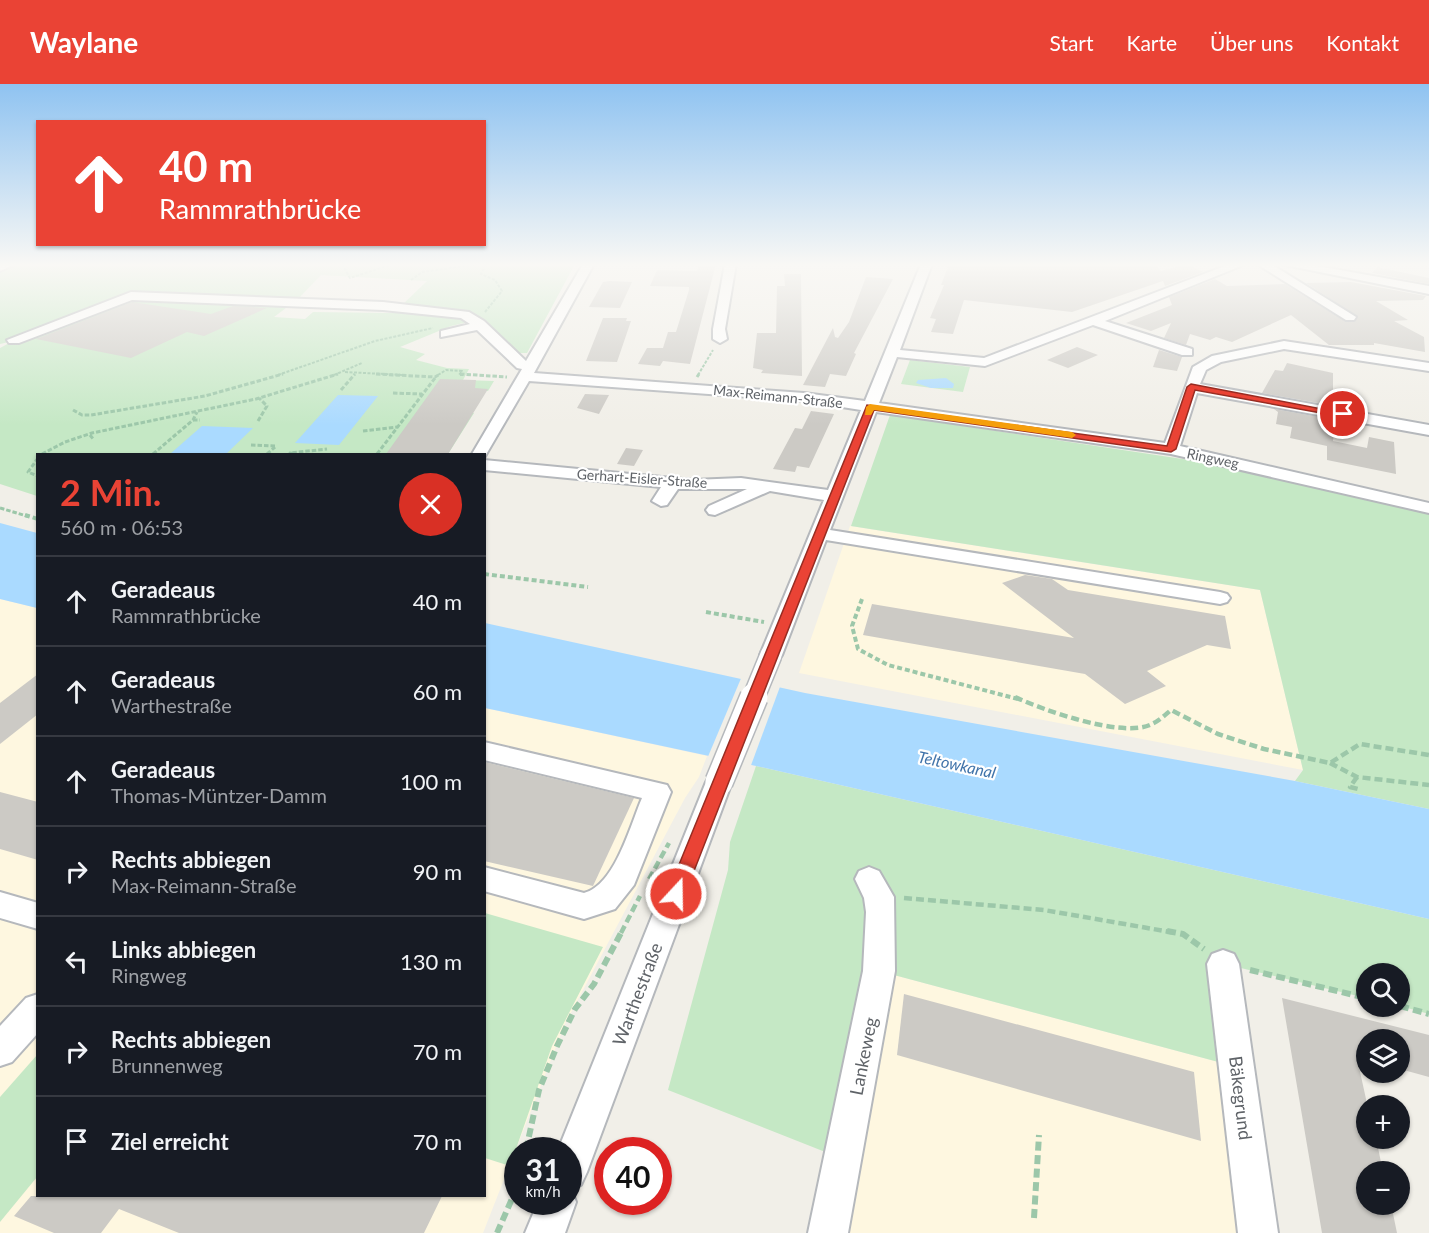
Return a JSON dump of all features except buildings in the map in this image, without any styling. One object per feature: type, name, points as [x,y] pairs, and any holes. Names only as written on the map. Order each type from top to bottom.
[{"type":"street","points":[[14,340],[74,318]]},
{"type":"street","points":[[464,318],[478,323],[529,372]]},
{"type":"street","points":[[481,453],[559,318]]},
{"type":"street","points":[[720,339],[721,318]]},
{"type":"street","points":[[907,318],[822,534],[1220,598]]},
{"type":"street","points":[[893,353],[985,362],[1102,318]]},
{"type":"street","points":[[1093,321],[1187,352]]},
{"type":"street","points":[[441,330],[478,323]]},
{"type":"street","name":"Ringweg","points":[[1429,367],[1284,345],[1217,359],[1200,367],[1191,387],[1171,449],[1429,508]]},
{"type":"street","name":"Max-Reimann-Straße","points":[[529,372],[804,398],[1171,449]]},
{"type":"street","points":[[1191,387],[1429,430]]},
{"type":"street","name":"Gerhart-Eisler-Straße","points":[[486,465],[673,483],[769,486],[836,496]]},
{"type":"street","points":[[661,501],[673,483]]},
{"type":"street","points":[[715,510],[769,486]]},
{"type":"street","name":"Warthestraße","points":[[582,1137],[719,782],[822,534]]},
{"type":"street","points":[[486,751],[658,792],[619,885],[605,900],[584,906],[486,880]]},
{"type":"street","name":"Lankeweg","points":[[828,1233],[879,971],[881,912],[879,897],[868,879]]},
{"type":"street","points":[[0,905],[36,915]]},
{"type":"street","name":"Bäkegrund","points":[[1223,964],[1258,1233]]},
{"type":"street","points":[[0,1050],[36,1011]]},
{"type":"street","points":[[545,1233],[552,1215]]},
{"type":"path","points":[[478,323],[482,318]]},
{"type":"path","points":[[73,410],[82,415],[91,415],[205,396],[307,367],[375,341],[441,330]]},
{"type":"path","points":[[690,387],[720,339]]},
{"type":"path","points":[[44,453],[90,435],[259,398],[344,372],[362,363]]},
{"type":"path","points":[[378,453],[435,377],[446,370],[462,371],[459,375],[510,377]]},
{"type":"path","points":[[344,372],[435,377]]},
{"type":"path","points":[[341,390],[356,374]]},
{"type":"path","points":[[393,393],[423,394]]},
{"type":"path","points":[[258,421],[267,406],[259,398]]},
{"type":"path","points":[[154,453],[193,420],[198,411]]},
{"type":"path","points":[[193,420],[200,420]]},
{"type":"path","points":[[363,430],[397,427]]},
{"type":"path","points":[[90,435],[94,440]]},
{"type":"path","points":[[251,445],[275,446],[268,453]]},
{"type":"path","points":[[290,453],[327,449]]},
{"type":"path","points":[[36,461],[28,472],[36,475]]},
{"type":"path","points":[[0,508],[36,518]]},
{"type":"path","points":[[486,574],[588,587]]},
{"type":"path","points":[[862,599],[852,626],[858,648],[888,665],[1001,692],[1045,711],[1099,724],[1132,729],[1151,725],[1171,710],[1218,734],[1264,749],[1330,763],[1357,777],[1429,784]]},
{"type":"path","points":[[706,612],[766,622]]},
{"type":"path","points":[[1330,763],[1360,744],[1429,754]]},
{"type":"path","points":[[1357,777],[1350,787],[1358,789]]},
{"type":"path","points":[[528,1137],[539,1089],[557,1046],[575,1009],[594,984],[670,839]]},
{"type":"path","points":[[868,879],[905,898],[1044,910],[1183,933],[1223,964],[1356,997]]},
{"type":"path","points":[[1410,1009],[1429,1014]]},
{"type":"path","points":[[1034,1218],[1039,1135]]},
{"type":"path","points":[[497,1233],[505,1215]]},
{"type":"shaded area","points":[[850,526],[1260,590],[1303,770],[799,673]]},
{"type":"shaded area","points":[[0,599],[36,608],[36,1197],[486,1197],[486,708],[707,756],[699,777],[685,798],[565,1024],[521,1137],[504,1137],[504,1179],[483,1233],[0,1233]]},
{"type":"shaded area","points":[[879,971],[1237,1067],[1258,1233],[828,1233]]},
{"type":"green space","points":[[0,318],[459,318],[468,322],[451,326],[400,347],[425,354],[416,360],[447,368],[469,369],[463,380],[494,381],[488,391],[474,390],[461,412],[474,413],[449,453],[36,453],[36,496],[0,484],[0,348],[13,341],[0,344]]},
{"type":"green space","points":[[479,318],[546,318],[527,353],[515,353]]},
{"type":"green space","points":[[910,360],[970,367],[963,392],[901,384]]},
{"type":"green space","points":[[890,415],[1216,464],[1429,512],[1429,809],[1295,781],[1303,770],[1260,590],[851,526]]},
{"type":"green space","points":[[756,766],[1429,919],[1429,1014],[1410,1009],[1410,963],[1356,963],[1356,996],[1224,964],[1237,1067],[879,971],[843,1159],[668,1090],[728,870],[730,842]]},
{"type":"green space","points":[[486,913],[603,947],[552,1046],[520,1137],[504,1137],[504,1164],[486,1158]]},
{"type":"green space","points":[[36,1056],[36,1178],[0,1222],[0,1097]]},
{"type":"water","points":[[946,378],[954,384],[953,388],[931,388],[916,383],[918,380]]},
{"type":"water","points":[[338,395],[378,396],[339,445],[295,443]]},
{"type":"water","points":[[202,426],[253,428],[227,453],[171,453]]},
{"type":"water","points":[[0,523],[36,533],[36,608],[0,599]]},
{"type":"water","name":"Teltowkanal","points":[[486,623],[805,693],[1295,781],[1429,809],[1429,919],[756,766],[486,708]]},
{"type":"pier","points":[[742,676],[781,684],[750,768],[707,759]]},
{"type":"slow traffic","points":[[868,413],[870,407],[1072,435]]},
{"type":"route","points":[[676,894],[719,782],[822,534],[870,407],[1171,449],[1191,387],[1343,414]]}]
